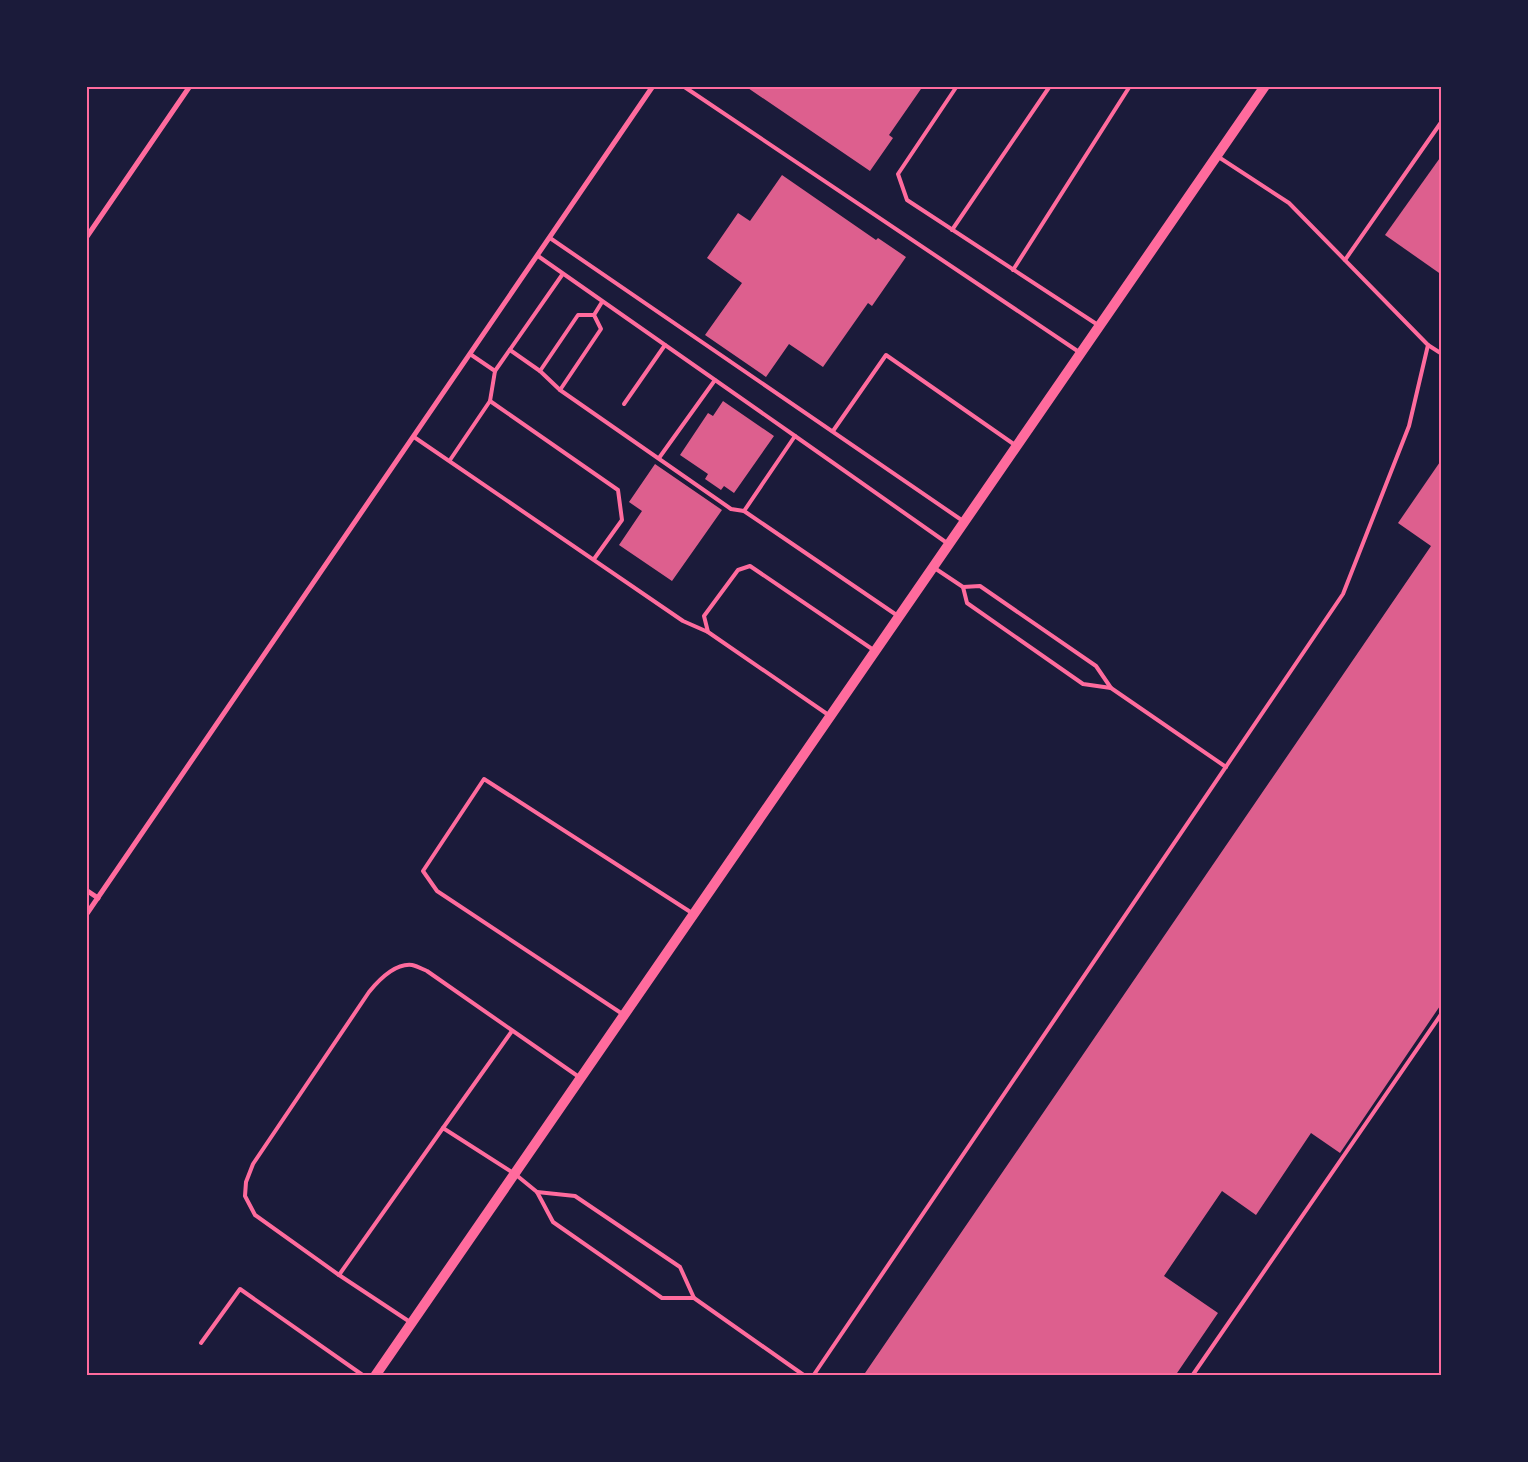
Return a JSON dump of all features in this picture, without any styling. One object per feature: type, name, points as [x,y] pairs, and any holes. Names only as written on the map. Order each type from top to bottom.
[{"type":"main road","points":[[375,1376],[1265,86]]},
{"type":"street","points":[[86,238],[190,86]]},
{"type":"street","points":[[86,916],[653,86]]},
{"type":"street","points":[[86,890],[98,898]]},
{"type":"lane","points":[[683,86],[1081,353]]},
{"type":"lane","points":[[957,86],[898,174],[907,200],[1100,326]]},
{"type":"lane","points":[[952,230],[1050,86]]},
{"type":"lane","points":[[1013,270],[1130,86]]},
{"type":"lane","points":[[1345,260],[1442,121]]},
{"type":"lane","points":[[1217,156],[1289,203],[1428,345],[1442,354]]},
{"type":"lane","points":[[550,238],[965,522]]},
{"type":"lane","points":[[538,256],[949,544]]},
{"type":"lane","points":[[450,460],[490,401],[495,371],[562,274]]},
{"type":"lane","points":[[594,314],[602,302]]},
{"type":"lane","points":[[540,371],[578,315],[594,314]]},
{"type":"lane","points":[[560,390],[601,329],[594,314]]},
{"type":"lane","points":[[813,1376],[1343,594],[1409,426],[1428,345]]},
{"type":"lane","points":[[624,404],[665,346]]},
{"type":"lane","points":[[510,350],[540,371],[560,390],[731,509],[744,511],[899,617]]},
{"type":"lane","points":[[470,354],[495,371]]},
{"type":"lane","points":[[833,431],[886,355],[1017,446]]},
{"type":"lane","points":[[659,458],[715,380]]},
{"type":"lane","points":[[490,401],[618,490],[622,520],[594,559]]},
{"type":"lane","points":[[744,511],[795,436]]},
{"type":"lane","points":[[414,437],[684,621],[708,632],[830,716]]},
{"type":"lane","points":[[708,632],[704,616],[738,570],[750,566],[875,651]]},
{"type":"lane","points":[[934,567],[963,587],[980,586],[1096,666],[1111,688],[1226,767]]},
{"type":"lane","points":[[963,587],[967,604],[1083,684],[1111,688]]},
{"type":"lane","points":[[624,1015],[437,891],[423,871],[484,779],[694,914]]},
{"type":"lane","points":[[412,1323],[339,1275],[255,1215],[245,1196],[246,1182],[253,1164],[369,992],[388,974],[410,965],[427,971],[580,1078]]},
{"type":"lane","points":[[1192,1376],[1442,1013]]},
{"type":"lane","points":[[339,1275],[512,1030]]},
{"type":"lane","points":[[443,1128],[515,1174],[537,1192],[553,1222],[662,1298],[694,1298]]},
{"type":"lane","points":[[537,1192],[575,1196],[584,1201],[680,1267],[694,1298],[805,1376]]},
{"type":"lane","points":[[201,1343],[240,1289],[364,1376]]},
{"type":"building","points":[[745,86],[923,86],[889,135],[893,138],[870,171]]},
{"type":"building","points":[[1442,155],[1442,275],[1385,235]]},
{"type":"building","points":[[782,175],[876,240],[878,238],[906,257],[872,306],[868,303],[823,367],[789,344],[766,377],[705,335],[742,283],[707,258],[738,213],[750,221]]},
{"type":"building","points":[[723,401],[774,436],[734,493],[724,486],[721,490],[705,479],[708,474],[680,455],[708,413],[713,416]]},
{"type":"building","points":[[1442,459],[1442,1003],[1340,1153],[1311,1133],[1256,1215],[1222,1191],[1164,1276],[1218,1313],[1175,1376],[863,1376],[1431,546],[1398,523]]},
{"type":"building","points":[[655,464],[722,510],[672,581],[619,545],[642,511],[629,502]]}]
